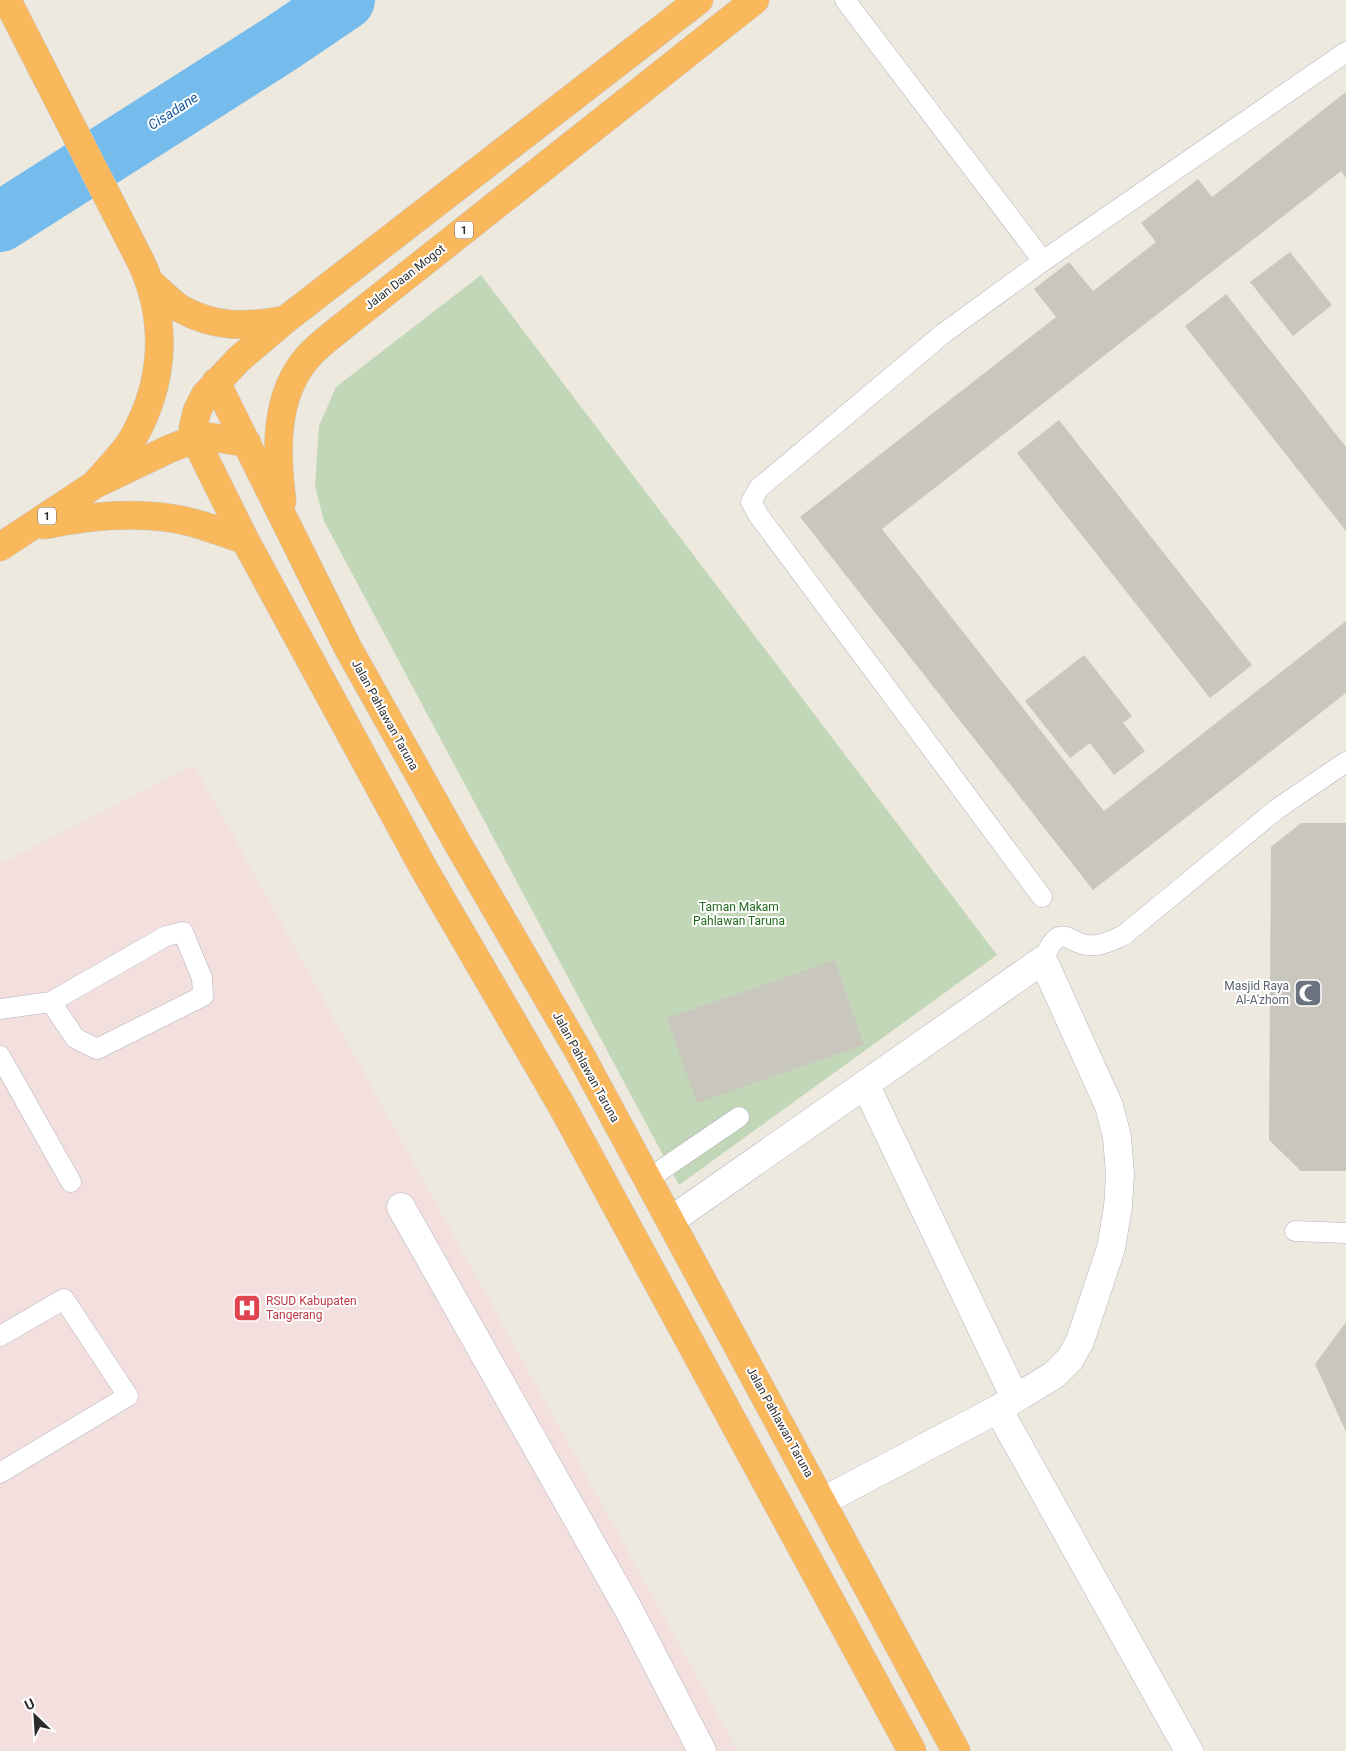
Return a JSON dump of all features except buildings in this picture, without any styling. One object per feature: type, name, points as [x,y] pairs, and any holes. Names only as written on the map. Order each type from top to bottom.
[{"type":"highway","points":[[7,0],[146,273],[159,326],[159,365],[150,404],[132,440],[94,485]]},
{"type":"highway","points":[[699,0],[286,320],[239,359],[205,395],[197,411],[193,428],[195,439],[245,540],[424,869],[563,1108],[912,1751]]},
{"type":"highway","name":"Jalan Daan Mogot","points":[[284,520],[280,482],[279,441],[282,410],[291,381],[307,357],[342,327],[755,0]]},
{"type":"highway","points":[[146,273],[180,308],[214,322],[250,326],[286,320]]},
{"type":"highway","name":"Jalan Pahlawan Taruna","points":[[216,382],[348,648],[458,844],[579,1052],[956,1751]]},
{"type":"highway","name":"1","points":[[0,547],[94,485],[123,469],[195,439],[211,436],[247,444]]},
{"type":"highway","points":[[29,528],[83,517],[138,515],[192,523],[245,540]]},
{"type":"street","points":[[670,1221],[1043,960],[1109,1106],[1117,1137],[1120,1174],[1118,1207],[1111,1248],[1080,1341],[1070,1359],[1054,1375],[1007,1404],[823,1502]]},
{"type":"street","points":[[865,1084],[1007,1404],[1189,1751]]},
{"type":"street","points":[[401,1207],[630,1612],[702,1751]]},
{"type":"lane","points":[[845,0],[1043,261]]},
{"type":"lane","points":[[1042,897],[759,516],[751,502],[759,488],[944,332],[1043,261],[1346,52]]},
{"type":"lane","points":[[1043,960],[1051,942],[1057,937],[1065,936],[1083,944],[1096,945],[1124,935],[1277,809],[1346,762]]},
{"type":"lane","points":[[0,1009],[51,1002],[166,936],[183,932],[202,978],[203,996],[97,1049],[75,1038],[51,1002]]},
{"type":"lane","points":[[0,1056],[71,1182]]},
{"type":"lane","points":[[648,1179],[739,1117]]},
{"type":"lane","points":[[1295,1231],[1346,1233]]},
{"type":"lane","points":[[0,1336],[64,1299],[128,1396],[0,1473]]},
{"type":"shaded area","name":"RSUD Kabupaten Tangerang","points":[[194,765],[738,1751],[0,1751],[0,864]]},
{"type":"green space","name":"Taman Makam Pahlawan Taruna","points":[[481,275],[997,955],[679,1185],[324,521],[315,486],[319,426],[336,387]]},
{"type":"waterway","name":"Cisadane","points":[[0,222],[280,44],[345,0]]},
{"type":"place","name":"Masjid Raya Al-A'zhom","points":[[1308,993]]},
{"type":"place","name":"RSUD Kabupaten Tangerang","points":[[247,1308]]}]
